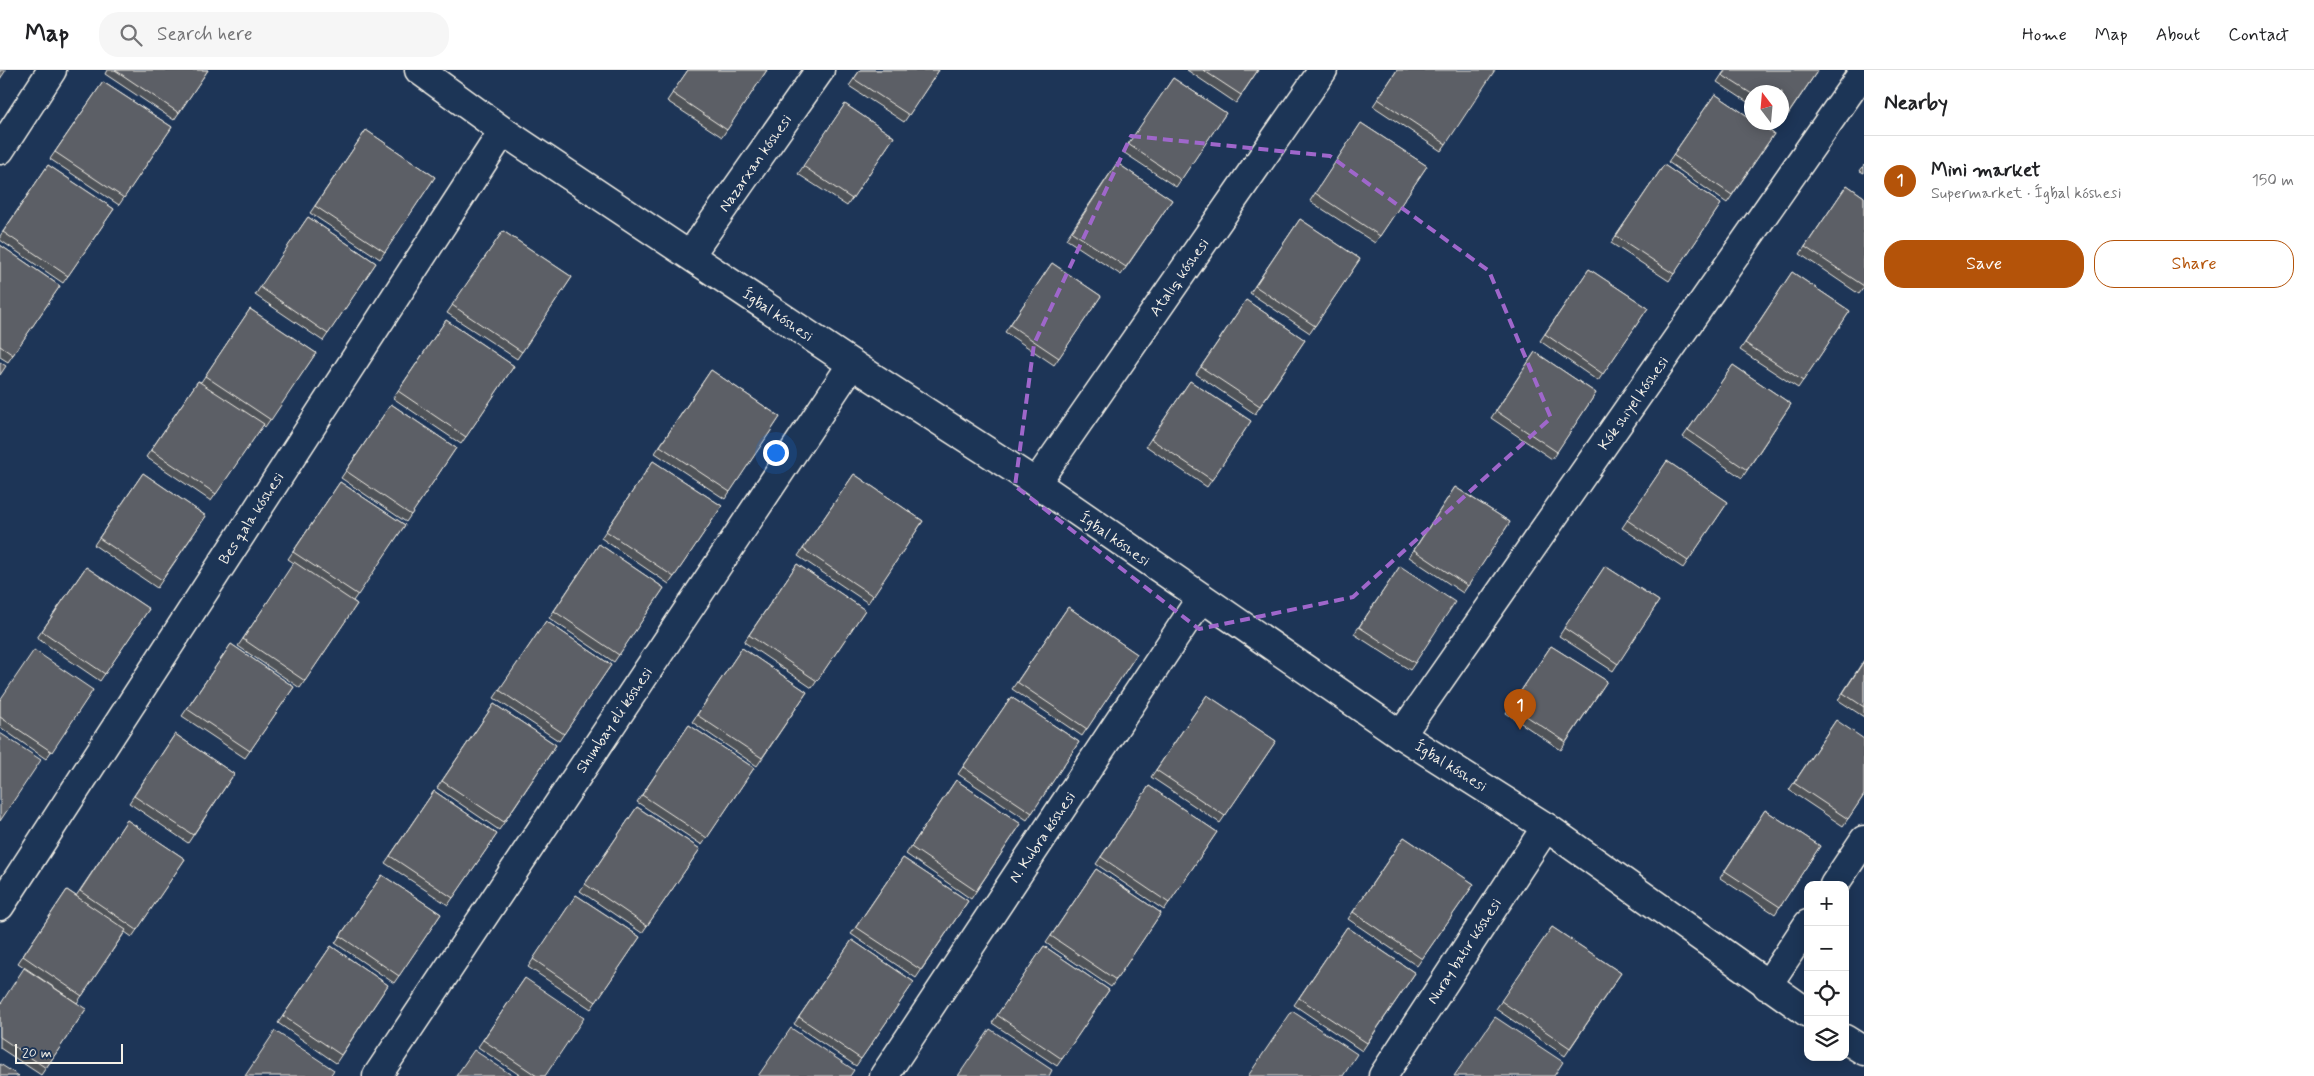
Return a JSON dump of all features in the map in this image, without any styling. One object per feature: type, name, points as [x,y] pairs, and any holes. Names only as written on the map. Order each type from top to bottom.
[{"type":"street","points":[[0,150],[52,70]]},
{"type":"street","name":"Íǵbal kóshesi","points":[[419,70],[503,131],[852,364],[1036,483],[1401,735],[1546,827],[1767,986],[1804,1010]]},
{"type":"street","name":"Nazarxan kóshesi","points":[[690,255],[820,70]]},
{"type":"street","name":"Atalıq kóshesi","points":[[1036,483],[1323,70]]},
{"type":"street","name":"Kók shiyel kóshesi","points":[[1401,735],[1864,71]]},
{"type":"street","name":"Bes qala kóshesi","points":[[0,906],[503,131]]},
{"type":"street","name":"Shımbay eli kóshesi","points":[[377,1076],[852,364]]},
{"type":"street","name":"N. Kubra kóshesi","points":[[884,1076],[1201,598]]},
{"type":"street","name":"Nuray batır kóshesi","points":[[1382,1076],[1546,827]]},
{"type":"street","points":[[1837,881],[1864,840]]},
{"type":"street","points":[[1767,986],[1807,926]]},
{"type":"street","points":[[1849,1042],[1864,1051]]},
{"type":"highlighted area","points":[[1131,136],[1330,156],[1489,271],[1551,418],[1353,597],[1199,629],[1015,486],[1034,344]]},
{"type":"building","points":[[0,70],[6,70],[0,79]]},
{"type":"building","points":[[115,70],[208,70],[179,113]]},
{"type":"building","points":[[688,70],[767,70],[727,130],[672,93]]},
{"type":"building","points":[[860,70],[939,70],[909,115],[854,79]]},
{"type":"building","points":[[1203,70],[1258,70],[1241,95]]},
{"type":"building","points":[[1397,70],[1495,70],[1446,144],[1378,99]]},
{"type":"building","points":[[1726,70],[1818,70],[1789,113],[1789,85],[1744,85],[1744,89],[1722,75]]},
{"type":"building","points":[[1173,78],[1226,113],[1181,180],[1128,144]]},
{"type":"building","points":[[103,82],[172,127],[124,198],[55,152]]},
{"type":"building","points":[[1715,94],[1744,114],[1744,130],[1768,130],[1774,134],[1732,195],[1673,155]]},
{"type":"building","points":[[845,104],[894,137],[852,199],[803,166]]},
{"type":"building","points":[[1361,123],[1427,166],[1380,236],[1315,193]]},
{"type":"building","points":[[366,130],[435,177],[385,252],[315,206]]},
{"type":"building","points":[[1117,163],[1172,200],[1126,267],[1072,232]]},
{"type":"building","points":[[48,165],[114,209],[68,276],[3,232]]},
{"type":"building","points":[[1664,165],[1721,204],[1674,274],[1616,236]]},
{"type":"building","points":[[1847,185],[1864,197],[1864,286],[1805,247]]},
{"type":"building","points":[[308,217],[376,263],[328,334],[260,287]]},
{"type":"building","points":[[1300,219],[1360,259],[1315,326],[1255,286]]},
{"type":"building","points":[[503,231],[572,277],[522,352],[452,305]]},
{"type":"building","points":[[0,245],[60,286],[13,355],[0,346]]},
{"type":"building","points":[[1052,263],[1101,296],[1059,358],[1010,325]]},
{"type":"building","points":[[1589,269],[1648,308],[1603,374],[1545,334]]},
{"type":"building","points":[[1792,272],[1850,311],[1803,381],[1745,343]]},
{"type":"building","points":[[1246,300],[1305,340],[1260,406],[1201,367]]},
{"type":"building","points":[[250,309],[316,353],[271,420],[205,376]]},
{"type":"building","points":[[446,320],[514,366],[466,437],[398,391]]},
{"type":"building","points":[[1535,352],[1596,393],[1557,452],[1496,411]]},
{"type":"building","points":[[0,362],[6,366],[0,375]]},
{"type":"building","points":[[1733,365],[1791,404],[1747,470],[1688,430]]},
{"type":"building","points":[[711,370],[780,417],[730,492],[660,446]]},
{"type":"building","points":[[198,381],[264,424],[216,494],[151,450]]},
{"type":"building","points":[[1190,381],[1251,421],[1212,480],[1151,439]]},
{"type":"building","points":[[391,404],[456,448],[411,515],[346,471]]},
{"type":"building","points":[[653,461],[722,506],[674,577],[606,531]]},
{"type":"building","points":[[1667,461],[1728,502],[1688,561],[1627,520]]},
{"type":"building","points":[[143,473],[206,516],[162,580],[99,538]]},
{"type":"building","points":[[854,474],[923,521],[873,596],[803,549]]},
{"type":"building","points":[[340,482],[405,525],[358,595],[293,552]]},
{"type":"building","points":[[1455,487],[1510,522],[1468,586],[1414,550]]},
{"type":"building","points":[[599,544],[664,588],[619,655],[554,611]]},
{"type":"building","points":[[294,562],[357,604],[305,681],[243,639]]},
{"type":"building","points":[[797,564],[865,610],[817,681],[749,635]]},
{"type":"building","points":[[1400,566],[1455,602],[1415,663],[1359,627]]},
{"type":"building","points":[[1605,566],[1659,601],[1618,664],[1564,628]]},
{"type":"building","points":[[86,567],[149,609],[105,674],[42,631]]},
{"type":"building","points":[[1068,607],[1137,654],[1087,729],[1017,682]]},
{"type":"building","points":[[546,621],[611,665],[564,734],[499,690]]},
{"type":"building","points":[[231,644],[294,687],[250,751],[187,709]]},
{"type":"building","points":[[1551,646],[1607,681],[1566,742],[1511,706]]},
{"type":"building","points":[[742,648],[807,692],[762,758],[697,715]]},
{"type":"building","points":[[34,650],[93,690],[52,752],[0,717],[0,700]]},
{"type":"building","points":[[1864,661],[1864,707],[1843,693]]},
{"type":"building","points":[[1207,695],[1276,741],[1225,816],[1156,770]]},
{"type":"building","points":[[1011,697],[1079,742],[1032,813],[963,767]]},
{"type":"building","points":[[494,704],[556,745],[504,822],[442,781]]},
{"type":"building","points":[[1836,720],[1864,739],[1864,795],[1848,819],[1794,783]]},
{"type":"building","points":[[689,725],[754,768],[707,838],[642,795]]},
{"type":"building","points":[[0,733],[41,760],[0,821]]},
{"type":"building","points":[[175,734],[234,774],[193,835],[134,796]]},
{"type":"building","points":[[956,780],[1021,824],[976,891],[911,847]]},
{"type":"building","points":[[1149,786],[1217,832],[1169,903],[1101,857]]},
{"type":"building","points":[[434,791],[497,834],[453,898],[390,856]]},
{"type":"building","points":[[637,807],[700,849],[647,926],[585,884]]},
{"type":"building","points":[[1765,810],[1820,846],[1780,907],[1725,871]]},
{"type":"building","points":[[127,820],[185,859],[137,930],[80,891]]},
{"type":"building","points":[[1404,837],[1474,884],[1422,959],[1353,912]]},
{"type":"building","points":[[903,858],[968,901],[921,970],[856,927]]},
{"type":"building","points":[[1096,869],[1161,913],[1116,980],[1051,936]]},
{"type":"building","points":[[382,875],[441,914],[399,976],[340,936]]},
{"type":"building","points":[[67,890],[126,930],[82,996],[23,956]]},
{"type":"building","points":[[576,895],[640,937],[596,1002],[533,959]]},
{"type":"building","points":[[1347,927],[1415,973],[1367,1043],[1299,998]]},
{"type":"building","points":[[1552,927],[1621,973],[1570,1048],[1501,1001]]},
{"type":"building","points":[[852,940],[914,982],[861,1059],[799,1017]]},
{"type":"building","points":[[331,946],[388,985],[341,1055],[283,1016]]},
{"type":"building","points":[[1044,946],[1109,990],[1062,1059],[997,1015]]},
{"type":"building","points":[[24,968],[86,1009],[46,1068],[0,1037],[0,1005]]},
{"type":"building","points":[[525,978],[584,1018],[545,1076],[537,1076],[483,1040]]},
{"type":"building","points":[[1292,1011],[1357,1054],[1343,1076],[1248,1076]]},
{"type":"building","points":[[1495,1017],[1563,1062],[1554,1076],[1454,1076]]},
{"type":"building","points":[[791,1028],[854,1070],[850,1076],[758,1076]]},
{"type":"building","points":[[990,1029],[1052,1070],[1049,1076],[958,1076]]},
{"type":"building","points":[[275,1031],[334,1070],[330,1076],[245,1076]]},
{"type":"building","points":[[474,1050],[513,1076],[456,1076]]},
{"type":"building","points":[[0,1064],[19,1076],[0,1076]]},
{"type":"place","name":"Mini market","points":[[1520,730]]}]
